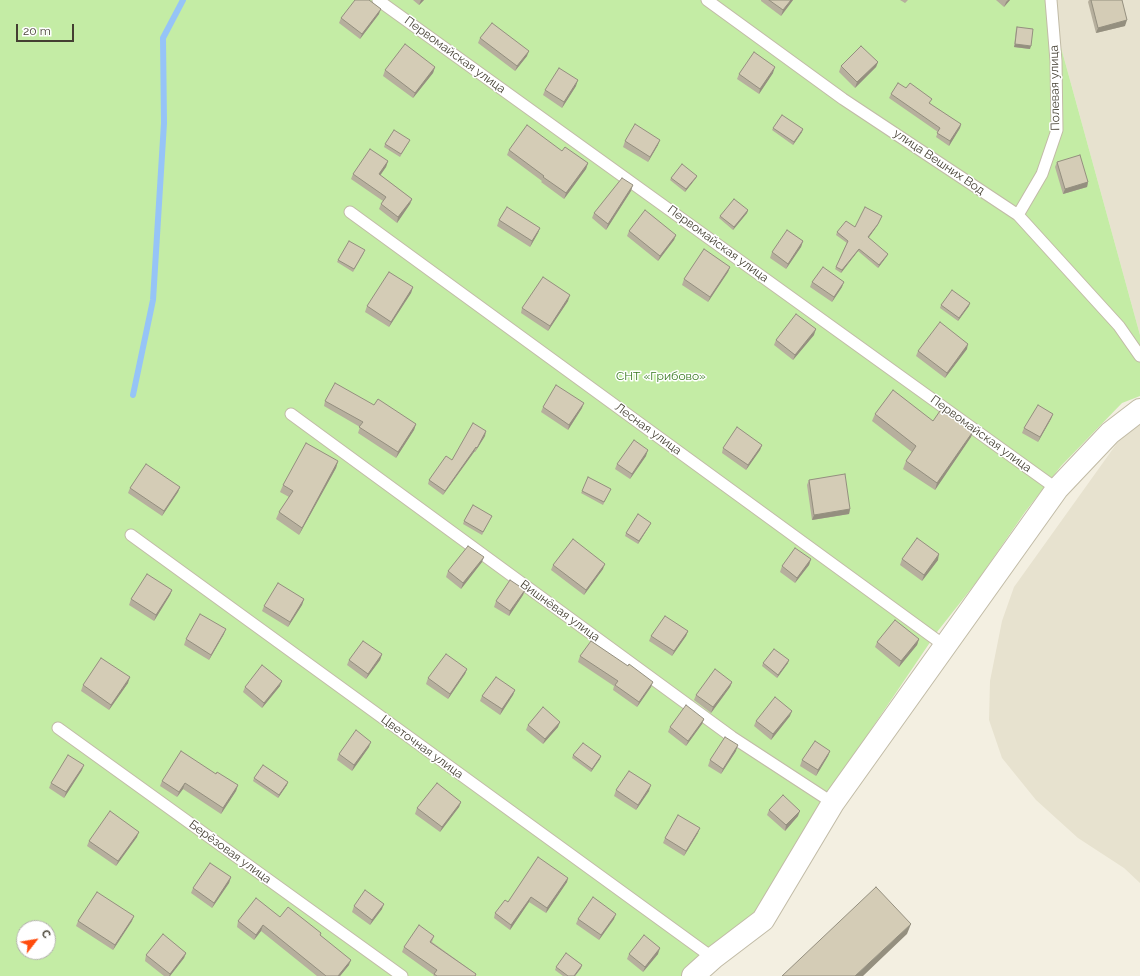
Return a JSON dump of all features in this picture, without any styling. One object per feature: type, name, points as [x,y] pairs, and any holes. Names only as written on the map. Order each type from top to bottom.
[{"type":"street","points":[[693,976],[713,958],[763,920],[833,803],[1057,489],[1110,433],[1140,410]]},
{"type":"lane","name":"Первомайская улица","points":[[378,0],[1057,489]]},
{"type":"lane","name":"улица Вешних Вод","points":[[707,0],[843,98],[1018,215],[1119,326],[1140,356]]},
{"type":"lane","name":"Полевая улица","points":[[1018,215],[1042,174],[1057,130],[1056,61],[1051,0]]},
{"type":"lane","name":"Лесная улица","points":[[350,212],[946,646]]},
{"type":"lane","name":"Вишнёвая улица","points":[[291,414],[732,737],[833,803]]},
{"type":"lane","name":"Цветочная улица","points":[[131,535],[713,958]]},
{"type":"lane","name":"Берёзовая улица","points":[[58,728],[402,976]]},
{"type":"shaded area","points":[[1048,0],[1140,0],[1140,335]]},
{"type":"shaded area","points":[[1140,411],[1140,883],[1124,868],[1078,838],[1036,800],[1002,758],[989,720],[990,681],[1002,621],[1014,587]]},
{"type":"green space","name":"СНТ «Грибово»","points":[[0,0],[1048,0],[1140,335],[1140,396],[1122,403],[1061,466],[1025,512],[978,580],[937,632],[818,808],[757,914],[682,976],[0,976]]},
{"type":"building","points":[[355,0],[369,0],[381,9],[362,34],[341,18]]},
{"type":"building","points":[[769,0],[791,0],[783,10]]},
{"type":"building","points":[[1091,0],[1122,0],[1127,20],[1098,28]]},
{"type":"building","points":[[492,23],[529,51],[517,66],[480,38]]},
{"type":"building","points":[[1017,27],[1033,29],[1031,46],[1015,44]]},
{"type":"building","points":[[405,44],[435,67],[415,93],[385,70]]},
{"type":"building","points":[[861,46],[878,62],[857,82],[841,66]]},
{"type":"building","points":[[754,52],[775,67],[760,89],[739,74]]},
{"type":"building","points":[[559,68],[578,80],[564,102],[545,90]]},
{"type":"building","points":[[898,83],[906,88],[910,83],[932,99],[929,103],[961,124],[950,141],[937,133],[940,128],[891,94]]},
{"type":"building","points":[[782,115],[803,129],[794,142],[773,128]]},
{"type":"building","points":[[635,124],[660,140],[650,157],[625,141]]},
{"type":"building","points":[[527,125],[562,151],[565,147],[588,163],[566,193],[509,150]]},
{"type":"building","points":[[394,130],[410,140],[401,154],[385,144]]},
{"type":"building","points":[[370,149],[388,161],[379,174],[412,199],[398,217],[381,204],[386,197],[353,174]]},
{"type":"building","points":[[1080,155],[1088,182],[1065,189],[1057,162]]},
{"type":"building","points":[[682,164],[697,176],[686,189],[671,178]]},
{"type":"building","points":[[622,178],[633,185],[608,224],[594,213]]},
{"type":"building","points":[[734,199],[748,210],[734,227],[720,216]]},
{"type":"building","points":[[507,207],[540,228],[532,241],[499,220]]},
{"type":"building","points":[[865,207],[882,216],[868,237],[888,254],[879,265],[859,249],[842,270],[836,267],[848,241],[837,232],[846,221],[855,227]]},
{"type":"building","points":[[645,210],[676,235],[660,256],[629,231]]},
{"type":"building","points":[[787,230],[803,241],[788,264],[772,252]]},
{"type":"building","points":[[349,241],[365,250],[354,269],[338,260]]},
{"type":"building","points":[[704,249],[730,267],[710,297],[684,279]]},
{"type":"building","points":[[823,267],[844,282],[834,297],[812,282]]},
{"type":"building","points":[[389,272],[413,287],[391,322],[367,306]]},
{"type":"building","points":[[543,277],[570,295],[550,326],[522,308]]},
{"type":"building","points":[[952,290],[970,303],[959,318],[941,305]]},
{"type":"building","points":[[796,314],[816,329],[795,355],[776,340]]},
{"type":"building","points":[[940,322],[968,344],[947,373],[918,351]]},
{"type":"building","points":[[335,383],[374,405],[378,399],[416,424],[398,452],[359,427],[363,422],[325,401]]},
{"type":"building","points":[[556,385],[584,403],[569,425],[543,407]]},
{"type":"building","points":[[893,390],[933,421],[942,408],[974,430],[937,483],[906,461],[916,446],[875,414]]},
{"type":"building","points":[[1038,405],[1053,414],[1040,437],[1024,428]]},
{"type":"building","points":[[473,423],[486,431],[477,448],[476,447],[445,491],[429,480],[446,456],[452,460]]},
{"type":"building","points":[[737,427],[762,445],[748,465],[723,448]]},
{"type":"building","points":[[634,440],[648,450],[632,474],[617,464]]},
{"type":"building","points":[[306,443],[338,461],[302,528],[279,512],[293,491],[283,485]]},
{"type":"building","points":[[146,464],[180,487],[164,511],[130,488]]},
{"type":"building","points":[[845,474],[850,509],[814,515],[809,480]]},
{"type":"building","points":[[588,477],[611,489],[604,502],[582,491]]},
{"type":"building","points":[[473,505],[492,516],[483,532],[464,521]]},
{"type":"building","points":[[638,514],[651,523],[639,541],[626,533]]},
{"type":"building","points":[[917,538],[939,554],[924,575],[902,559]]},
{"type":"building","points":[[573,539],[605,564],[586,590],[553,565]]},
{"type":"building","points":[[468,546],[484,557],[463,583],[448,571]]},
{"type":"building","points":[[795,548],[811,559],[797,578],[782,566]]},
{"type":"building","points":[[147,574],[172,590],[156,615],[131,599]]},
{"type":"building","points":[[510,580],[525,590],[510,611],[496,601]]},
{"type":"building","points":[[278,583],[304,599],[290,622],[264,606]]},
{"type":"building","points":[[200,614],[226,629],[211,655],[186,639]]},
{"type":"building","points":[[665,616],[688,631],[674,651],[651,636]]},
{"type":"building","points":[[895,620],[919,639],[901,661],[877,642]]},
{"type":"building","points":[[363,641],[382,654],[368,674],[349,660]]},
{"type":"building","points":[[591,641],[628,666],[629,664],[653,682],[639,702],[615,685],[618,681],[580,656]]},
{"type":"building","points":[[774,649],[789,660],[778,675],[763,663]]},
{"type":"building","points":[[446,654],[467,669],[450,694],[428,678]]},
{"type":"building","points":[[101,658],[130,677],[111,705],[83,685]]},
{"type":"building","points":[[262,665],[282,681],[264,703],[245,687]]},
{"type":"building","points":[[715,669],[732,682],[713,707],[696,695]]},
{"type":"building","points":[[496,677],[515,690],[502,709],[482,696]]},
{"type":"building","points":[[775,697],[792,711],[773,734],[756,721]]},
{"type":"building","points":[[686,705],[704,719],[688,741],[670,727]]},
{"type":"building","points":[[543,707],[560,722],[545,739],[528,725]]},
{"type":"building","points":[[356,730],[371,742],[354,765],[339,754]]},
{"type":"building","points":[[725,737],[738,745],[723,769],[710,760]]},
{"type":"building","points":[[815,741],[830,751],[818,770],[802,760]]},
{"type":"building","points":[[583,743],[601,756],[592,769],[573,755]]},
{"type":"building","points":[[181,751],[216,774],[217,772],[238,785],[223,808],[185,783],[179,792],[162,781]]},
{"type":"building","points":[[68,755],[84,765],[66,792],[51,783]]},
{"type":"building","points":[[263,765],[288,782],[279,795],[254,778]]},
{"type":"building","points":[[629,771],[651,785],[638,805],[616,790]]},
{"type":"building","points":[[437,783],[461,802],[442,827],[417,808]]},
{"type":"building","points":[[783,795],[800,811],[786,825],[769,810]]},
{"type":"building","points":[[110,811],[139,832],[118,861],[89,841]]},
{"type":"building","points":[[678,815],[700,828],[686,851],[665,838]]},
{"type":"building","points":[[538,857],[568,878],[547,908],[531,897],[511,925],[495,913],[505,900],[508,902]]},
{"type":"building","points":[[210,863],[231,877],[214,903],[193,888]]},
{"type":"building","points":[[876,887],[911,924],[855,976],[782,976]]},
{"type":"building","points":[[365,890],[384,904],[372,920],[354,906]]},
{"type":"building","points":[[97,892],[134,916],[115,945],[78,921]]},
{"type":"building","points":[[593,897],[616,914],[601,935],[578,919]]},
{"type":"building","points":[[256,898],[280,917],[288,907],[321,933],[320,935],[351,960],[338,976],[326,976],[263,925],[256,935],[238,921]]},
{"type":"building","points":[[419,925],[434,936],[430,942],[476,974],[475,976],[437,976],[434,974],[437,970],[404,947]]},
{"type":"building","points":[[163,934],[186,953],[170,974],[146,955]]},
{"type":"building","points":[[644,935],[660,948],[645,967],[629,954]]},
{"type":"building","points":[[566,953],[582,965],[574,976],[568,976],[556,967]]},
{"type":"waterway","points":[[133,395],[153,300],[164,123],[163,38],[183,0]]}]
